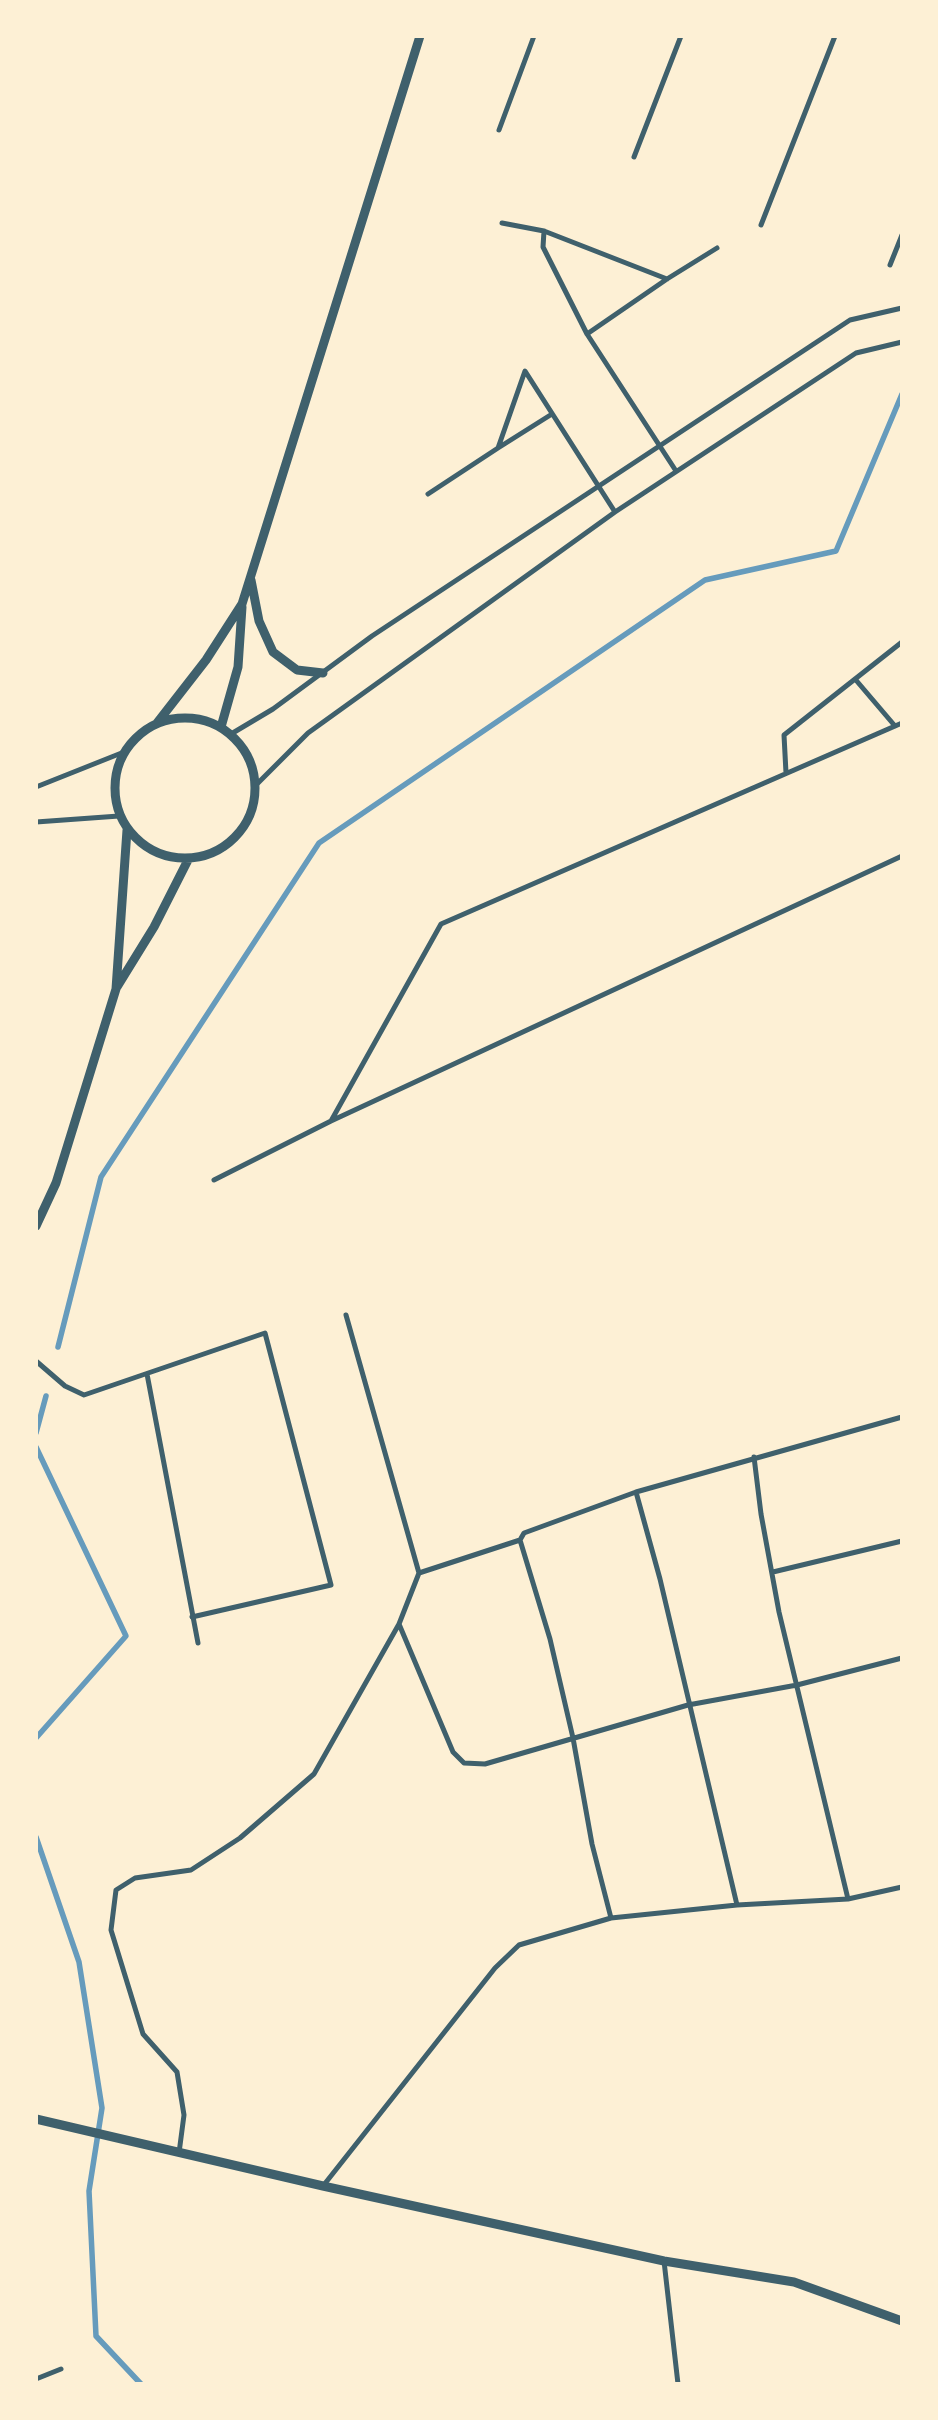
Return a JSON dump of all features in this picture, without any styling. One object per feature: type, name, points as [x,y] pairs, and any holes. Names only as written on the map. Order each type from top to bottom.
[{"type":"street","points":[[157,723],[206,660],[242,604],[420,36]]},
{"type":"street","points":[[499,130],[534,36]]},
{"type":"street","points":[[634,157],[681,36]]},
{"type":"street","points":[[761,225],[835,36]]},
{"type":"street","points":[[502,223],[544,231],[667,279]]},
{"type":"street","points":[[544,231],[543,247],[587,334],[676,471]]},
{"type":"street","points":[[890,265],[902,234]]},
{"type":"street","points":[[587,334],[667,279],[717,248]]},
{"type":"street","points":[[231,734],[273,709],[372,636],[850,320],[902,308]]},
{"type":"street","points":[[256,785],[308,733],[616,512],[856,353],[902,342]]},
{"type":"street","points":[[498,448],[525,371],[598,488],[616,512]]},
{"type":"street","points":[[428,494],[552,414]]},
{"type":"street","points":[[251,579],[259,621],[273,652],[297,670],[322,673]]},
{"type":"street","points":[[221,727],[238,667],[242,604]]},
{"type":"street","points":[[786,773],[784,735],[902,642]]},
{"type":"street","points":[[855,679],[895,726]]},
{"type":"street","points":[[179,718],[200,719],[221,727],[231,734],[244,748],[252,766],[256,785],[253,806],[239,832],[230,842],[210,854],[188,860],[168,856],[148,848],[127,830],[120,816],[114,794],[116,773],[124,752],[138,735],[157,723],[179,718]]},
{"type":"street","points":[[331,1121],[441,924],[902,723]]},
{"type":"street","points":[[36,787],[124,752]]},
{"type":"street","points":[[36,822],[120,816]]},
{"type":"street","points":[[36,1226],[56,1183],[116,989],[127,830]]},
{"type":"street","points":[[214,1180],[331,1121],[902,856]]},
{"type":"street","points":[[116,989],[154,928],[188,860]]},
{"type":"street","points":[[179,2153],[184,2115],[177,2072],[144,2034],[111,1930],[116,1890],[135,1878],[191,1870],[240,1838],[314,1774],[399,1624],[419,1573],[346,1315]]},
{"type":"street","points":[[36,1361],[64,1386],[84,1395],[265,1333],[331,1585],[192,1617]]},
{"type":"street","points":[[147,1374],[198,1643]]},
{"type":"street","points":[[419,1573],[520,1540],[524,1533],[636,1492],[754,1457],[902,1417]]},
{"type":"street","points":[[754,1457],[761,1514],[779,1612],[848,1899]]},
{"type":"street","points":[[636,1492],[660,1579],[688,1705],[737,1905]]},
{"type":"street","points":[[520,1540],[550,1639],[573,1738],[592,1844],[612,1918]]},
{"type":"street","points":[[773,1572],[902,1541]]},
{"type":"street","points":[[399,1624],[452,1752],[464,1763],[485,1764],[688,1705],[797,1685],[902,1658]]},
{"type":"street","points":[[323,2186],[495,1968],[520,1945],[612,1918],[737,1905],[848,1899],[902,1886]]},
{"type":"street","points":[[36,2119],[323,2186],[664,2261],[794,2282],[902,2322]]},
{"type":"street","points":[[664,2261],[678,2384]]},
{"type":"street","points":[[36,2379],[61,2369]]},
{"type":"waterway","points":[[58,1347],[101,1177],[319,843],[705,580],[836,551],[902,394]]},
{"type":"waterway","points":[[36,1433],[46,1396]]},
{"type":"waterway","points":[[36,1447],[126,1636],[36,1738]]},
{"type":"waterway","points":[[36,1837],[79,1962],[102,2108],[89,2191],[96,2336],[141,2384]]}]
